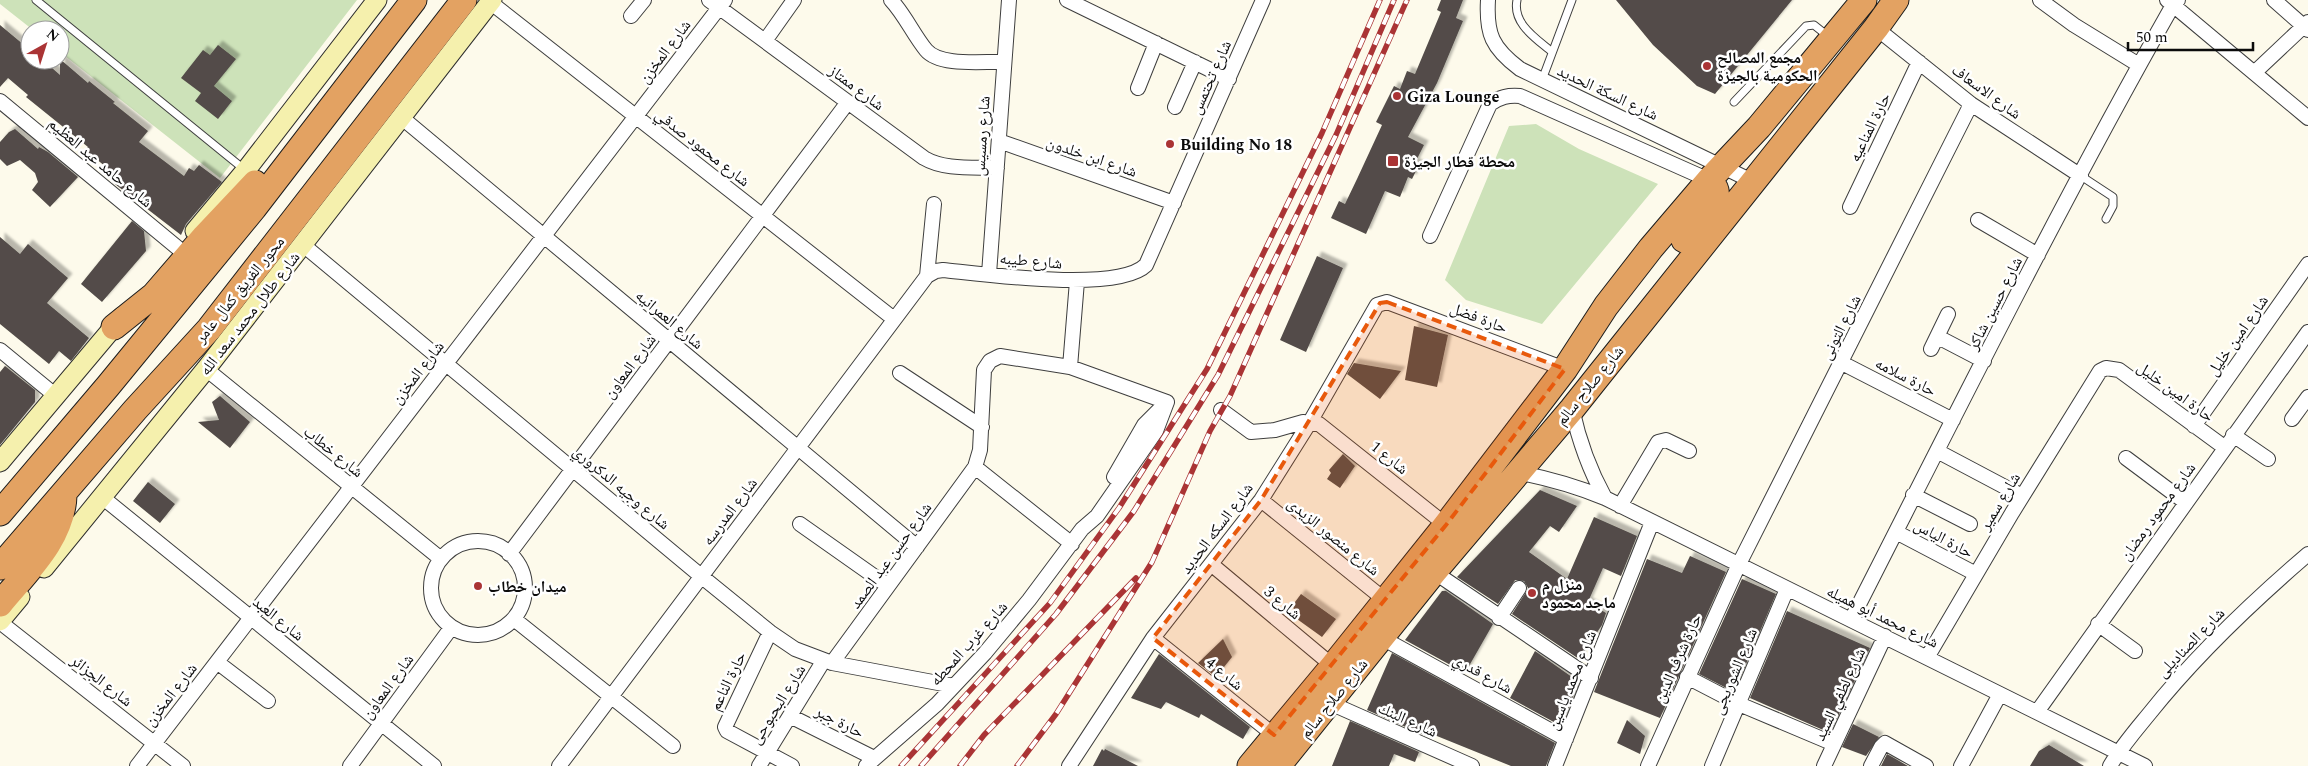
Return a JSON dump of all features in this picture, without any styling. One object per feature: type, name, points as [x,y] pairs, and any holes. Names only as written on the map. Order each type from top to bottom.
[{"type":"highway","points":[[0,513],[139,349],[254,208],[414,0]]},
{"type":"highway","name":"محور الفريق كمال عامر","points":[[0,567],[209,329],[464,0]]},
{"type":"highway","name":"شارع صلاح سالم","points":[[1250,766],[1446,525],[1565,369],[1611,299],[1650,248],[1715,173],[1759,127],[1864,0]]},
{"type":"highway","name":"شارع صلاح سالم","points":[[1284,764],[1434,572],[1516,472],[1572,409],[1643,317],[1754,182],[1876,28],[1896,0]]},
{"type":"highway","points":[[114,327],[154,295],[229,210],[330,111]]},
{"type":"highway","points":[[1643,317],[1643,301],[1651,283],[1714,202],[1717,190],[1715,173]]},
{"type":"highway","points":[[0,604],[52,539],[63,512],[64,492]]},
{"type":"main road","points":[[0,462],[246,170],[377,0]]},
{"type":"main road","name":"شارع طلال محمد سعد الله","points":[[0,621],[206,369],[491,1]]},
{"type":"street","points":[[631,16],[644,0]]},
{"type":"street","points":[[765,41],[794,0]]},
{"type":"street","points":[[891,0],[900,10],[927,51],[934,57],[947,61],[1004,62]]},
{"type":"street","name":"شارع رمسيس","points":[[989,274],[1009,0]]},
{"type":"street","points":[[1067,0],[1229,79]]},
{"type":"street","name":"شارع تحتمس","points":[[1134,273],[1146,265],[1263,0]]},
{"type":"street","name":"شارع السكة الحديد","points":[[1488,0],[1487,23],[1493,41],[1507,60],[1542,81],[1715,173],[1754,182]]},
{"type":"street","points":[[2040,0],[2074,25],[2139,65]]},
{"type":"street","points":[[2254,73],[2307,26],[2274,0]]},
{"type":"street","name":"شارع محمود صدقي","points":[[491,1],[894,320]]},
{"type":"street","name":"شارع ممتاز","points":[[718,2],[765,41],[933,164],[997,168]]},
{"type":"street","name":"شارع المخزن","points":[[137,766],[636,116],[718,2]]},
{"type":"street","points":[[2173,2],[2254,73],[2306,112]]},
{"type":"street","name":"شارع حسين شاكر","points":[[1851,620],[1896,532],[1913,494],[2173,2]]},
{"type":"street","name":"شارع الاسعاف","points":[[1876,28],[1971,104],[2081,176]]},
{"type":"street","points":[[1138,88],[1156,43]]},
{"type":"street","points":[[1175,107],[1194,62]]},
{"type":"street","name":"حارة المناعيه","points":[[1850,207],[1919,62]]},
{"type":"street","points":[[1430,236],[1490,104],[1499,98],[1509,95],[1520,96],[1715,173]]},
{"type":"street","name":"شارع حامد عبد العظيم","points":[[0,101],[179,249]]},
{"type":"street","name":"شارع المعاون","points":[[510,554],[848,102]]},
{"type":"street","name":"شارع التونى","points":[[1739,564],[1971,104]]},
{"type":"street","name":"شارع العمرانيه","points":[[401,118],[917,547]]},
{"type":"street","name":"شارع ابن خلدون","points":[[999,141],[1174,203]]},
{"type":"street","points":[[927,276],[934,204]]},
{"type":"street","points":[[1978,220],[2038,255]]},
{"type":"street","name":"شارع وجيه الدكروري","points":[[302,244],[701,576],[770,632],[795,649],[828,661],[954,686]]},
{"type":"street","name":"شارع امين خليل","points":[[2194,426],[2308,264]]},
{"type":"street","name":"شارع طيبه","points":[[927,276],[936,271],[943,270],[1077,282],[1134,273]]},
{"type":"street","name":"شارع المدرسه","points":[[558,766],[927,276]]},
{"type":"street","points":[[1072,544],[976,467],[982,427],[984,370],[990,361],[1000,356],[1070,367],[1077,282]]},
{"type":"street","name":"حارة فضل","points":[[1380,303],[1387,302],[1565,369]]},
{"type":"street","name":"شارع السكه الحديد","points":[[1074,764],[1154,638],[1261,500],[1310,422],[1380,303]]},
{"type":"street","points":[[1948,314],[1934,343],[1984,361]]},
{"type":"street","name":"شارع محمود رمضان","points":[[2036,712],[2184,502],[2308,332]]},
{"type":"street","points":[[0,350],[56,396]]},
{"type":"street","name":"حارة سلامه","points":[[1842,362],[1953,420]]},
{"type":"street","name":"شارع غرب المحطه","points":[[870,762],[937,704],[985,653],[1023,608],[1082,529],[1087,515],[1116,474],[1144,425],[1167,402],[1070,367]]},
{"type":"street","name":"حارة امين خليل","points":[[2106,368],[2119,370],[2224,447]]},
{"type":"street","name":"شارع سمير","points":[[1928,656],[2022,496],[2096,377],[2106,368]]},
{"type":"street","name":"شارع خطاب","points":[[206,369],[440,559]]},
{"type":"street","points":[[900,373],[982,427]]},
{"type":"street","points":[[2292,419],[2308,397]]},
{"type":"street","points":[[1572,409],[1581,448],[1605,498]]},
{"type":"street","points":[[1221,410],[1251,432],[1276,430],[1297,423],[1310,422]]},
{"type":"street","name":"شارع 1","points":[[1310,422],[1326,428],[1446,525]]},
{"type":"street","points":[[2233,435],[2268,459]]},
{"type":"street","points":[[1620,506],[1658,442],[1666,440],[1688,451]]},
{"type":"street","points":[[1937,451],[2022,496]]},
{"type":"street","points":[[2126,458],[2184,502]]},
{"type":"street","name":"شارع حسن عبد الصمد","points":[[828,661],[888,586],[976,467]]},
{"type":"street","name":"شارع محمد أبو هميله","points":[[1516,472],[1562,482],[1605,498],[1928,656],[2036,712],[2119,751],[2145,766]]},
{"type":"street","points":[[1913,494],[1970,524]]},
{"type":"street","name":"شارع العبد","points":[[102,497],[434,766]]},
{"type":"street","name":"شارع منصور الزيدى","points":[[1261,500],[1385,600]]},
{"type":"street","name":"شارع محمد ياسين","points":[[1556,766],[1652,522]]},
{"type":"street","points":[[800,524],[888,586]]},
{"type":"street","name":"حارة الياس","points":[[1896,532],[1976,574]]},
{"type":"street","points":[[474,541],[487,542],[499,546],[510,554],[517,563],[525,585],[520,608],[514,618],[496,632],[484,635],[473,635],[451,628],[435,608],[431,596],[432,576],[440,559],[450,550],[461,544],[474,541]]},
{"type":"street","name":"شارع الصناديلى","points":[[2110,766],[2119,751],[2178,678],[2269,587],[2308,554]]},
{"type":"street","name":"شارع 3","points":[[1211,564],[1333,666]]},
{"type":"street","name":"حارة شرف الدين","points":[[1648,766],[1739,564]]},
{"type":"street","points":[[1434,572],[1499,618],[1590,678]]},
{"type":"street","points":[[1499,618],[1519,588]]},
{"type":"street","name":"شارع الشوربجى","points":[[1712,766],[1788,589]]},
{"type":"street","points":[[514,618],[673,746]]},
{"type":"street","name":"شارع الجزائر","points":[[0,621],[183,766]]},
{"type":"street","points":[[2098,624],[2135,651]]},
{"type":"street","name":"شارع المعاون","points":[[350,766],[451,628]]},
{"type":"street","name":"حارة الناعم","points":[[767,753],[727,731],[725,727],[770,632]]},
{"type":"street","name":"شارع لطفي السيد","points":[[1824,766],[1885,636]]},
{"type":"street","name":"شارع 4","points":[[1154,638],[1274,736]]},
{"type":"street","name":"شارع قدري","points":[[1382,638],[1566,739]]},
{"type":"street","name":"شارع البحبوحى","points":[[759,766],[790,716],[828,661]]},
{"type":"street","points":[[217,662],[268,701]]},
{"type":"street","points":[[1687,677],[1739,704],[1834,744]]},
{"type":"street","points":[[1961,766],[2000,694]]},
{"type":"street","name":"شارع البنك","points":[[1330,703],[1472,766]]},
{"type":"street","name":"حارة جبر","points":[[790,716],[870,762]]},
{"type":"street","points":[[1871,766],[1882,744],[1888,744],[1926,766]]},
{"type":"street","points":[[767,753],[792,766]]},
{"type":"lane","points":[[36,0],[246,170]]},
{"type":"lane","points":[[1517,0],[1518,18],[1527,30],[1552,52]]},
{"type":"lane","points":[[1542,81],[1572,0]]},
{"type":"lane","points":[[1734,102],[1806,26],[1814,25],[1832,40]]},
{"type":"lane","points":[[2081,176],[2113,197],[2113,206],[2106,219]]},
{"type":"highlighted area","points":[[1387,302],[1565,369],[1446,525],[1274,735],[1153,638],[1261,500],[1380,303]]},
{"type":"green space","points":[[0,0],[357,0],[220,178],[70,60],[70,20],[20,20],[0,4]]},
{"type":"green space","points":[[1536,124],[1579,149],[1658,184],[1542,324],[1466,300],[1445,280],[1509,126]]},
{"type":"building","points":[[1441,0],[1463,0],[1456,18],[1463,21],[1437,83],[1408,137],[1424,145],[1415,163],[1419,165],[1412,179],[1408,177],[1400,197],[1385,191],[1366,234],[1331,218],[1339,201],[1345,204],[1357,179],[1382,125],[1376,122],[1394,86],[1400,89],[1407,71],[1415,74],[1441,12],[1437,10]]},
{"type":"building","name":"مجمع المصالح الحكومية بالجيزة","points":[[1616,0],[1792,0],[1715,94],[1697,86],[1653,45]]},
{"type":"building","points":[[0,25],[20,42],[20,70],[54,70],[60,75],[60,70],[70,70],[70,68],[115,102],[113,103],[148,131],[139,142],[184,176],[189,168],[194,171],[199,165],[222,182],[186,224],[181,235],[111,181],[116,175],[85,150],[88,147],[26,97],[28,95],[8,78],[0,87]]},
{"type":"building","points":[[218,45],[236,59],[214,86],[232,101],[218,119],[195,101],[201,93],[181,78],[203,50],[210,55]]},
{"type":"building","points":[[15,129],[38,149],[39,147],[48,152],[78,177],[50,207],[32,190],[38,182],[35,173],[20,160],[7,166],[0,159],[0,142],[9,132]]},
{"type":"building","points":[[132,221],[144,231],[146,251],[102,302],[81,284]]},
{"type":"building","points":[[0,237],[20,254],[28,244],[68,278],[47,303],[89,338],[71,361],[59,351],[49,364],[0,324]]},
{"type":"building","points":[[1317,256],[1343,268],[1306,352],[1280,340]]},
{"type":"building","points":[[1414,326],[1448,335],[1437,387],[1405,380]]},
{"type":"building","points":[[1354,363],[1401,371],[1380,399],[1347,374]]},
{"type":"building","points":[[5,366],[35,390],[35,402],[0,445],[0,372]]},
{"type":"building","points":[[220,396],[250,422],[230,448],[198,422],[219,420],[212,402]]},
{"type":"building","points":[[1343,454],[1355,466],[1340,488],[1327,479],[1331,473],[1329,470]]},
{"type":"building","points":[[148,482],[175,504],[160,523],[133,501]]},
{"type":"building","points":[[1540,490],[1577,506],[1559,532],[1550,526],[1529,552],[1567,579],[1594,517],[1637,536],[1621,576],[1603,568],[1588,602],[1606,613],[1602,625],[1579,659],[1512,614],[1528,588],[1524,581],[1515,580],[1498,604],[1457,577]]},
{"type":"building","points":[[1690,556],[1726,572],[1660,718],[1594,692],[1647,559],[1682,573]]},
{"type":"building","points":[[1742,579],[1776,594],[1734,692],[1699,674]]},
{"type":"building","points":[[1442,591],[1446,591],[1493,624],[1465,673],[1405,640]]},
{"type":"building","points":[[1301,594],[1336,619],[1322,637],[1290,614],[1294,608],[1292,606]]},
{"type":"building","points":[[1787,611],[1870,648],[1830,733],[1750,698]]},
{"type":"building","points":[[1223,639],[1232,657],[1216,677],[1198,663]]},
{"type":"building","points":[[1535,651],[1579,682],[1561,726],[1510,698]]},
{"type":"building","points":[[1392,653],[1555,743],[1546,766],[1511,766],[1427,732],[1426,736],[1367,710]]},
{"type":"building","points":[[1159,654],[1250,727],[1243,739],[1201,714],[1199,718],[1166,702],[1161,709],[1131,698]]},
{"type":"building","points":[[1627,720],[1645,736],[1640,754],[1617,743]]},
{"type":"building","points":[[1350,721],[1419,752],[1415,762],[1394,754],[1389,766],[1332,766]]},
{"type":"building","points":[[1853,724],[1879,737],[1866,756],[1842,747]]},
{"type":"building","points":[[2049,745],[2084,766],[2030,766],[2039,751]]},
{"type":"building","points":[[1102,749],[1104,751],[1105,749],[1138,766],[1093,766]]},
{"type":"building","points":[[1887,754],[1908,766],[1881,766]]},
{"type":"railway","points":[[901,766],[1050,603],[1119,508],[1207,369],[1322,133],[1380,0]]},
{"type":"railway","points":[[921,766],[1056,614],[1134,511],[1218,375],[1336,135],[1394,0]]},
{"type":"railway","points":[[1017,766],[1056,714],[1152,562],[1210,431],[1230,396],[1407,0]]},
{"type":"railway","points":[[960,766],[984,735],[1136,578]]},
{"type":"place","name":"مجمع المصالح الحكومية بالجيزة","points":[[1707,66]]},
{"type":"place","name":"Giza Lounge","points":[[1397,96]]},
{"type":"place","name":"Building No 18","points":[[1170,144]]},
{"type":"place","name":"محطة قطار الجيزة","points":[[1393,161]]},
{"type":"place","name":"ميدان خطاب","points":[[478,586]]},
{"type":"place","name":"منزل م ماجد محمود","points":[[1532,593]]}]
